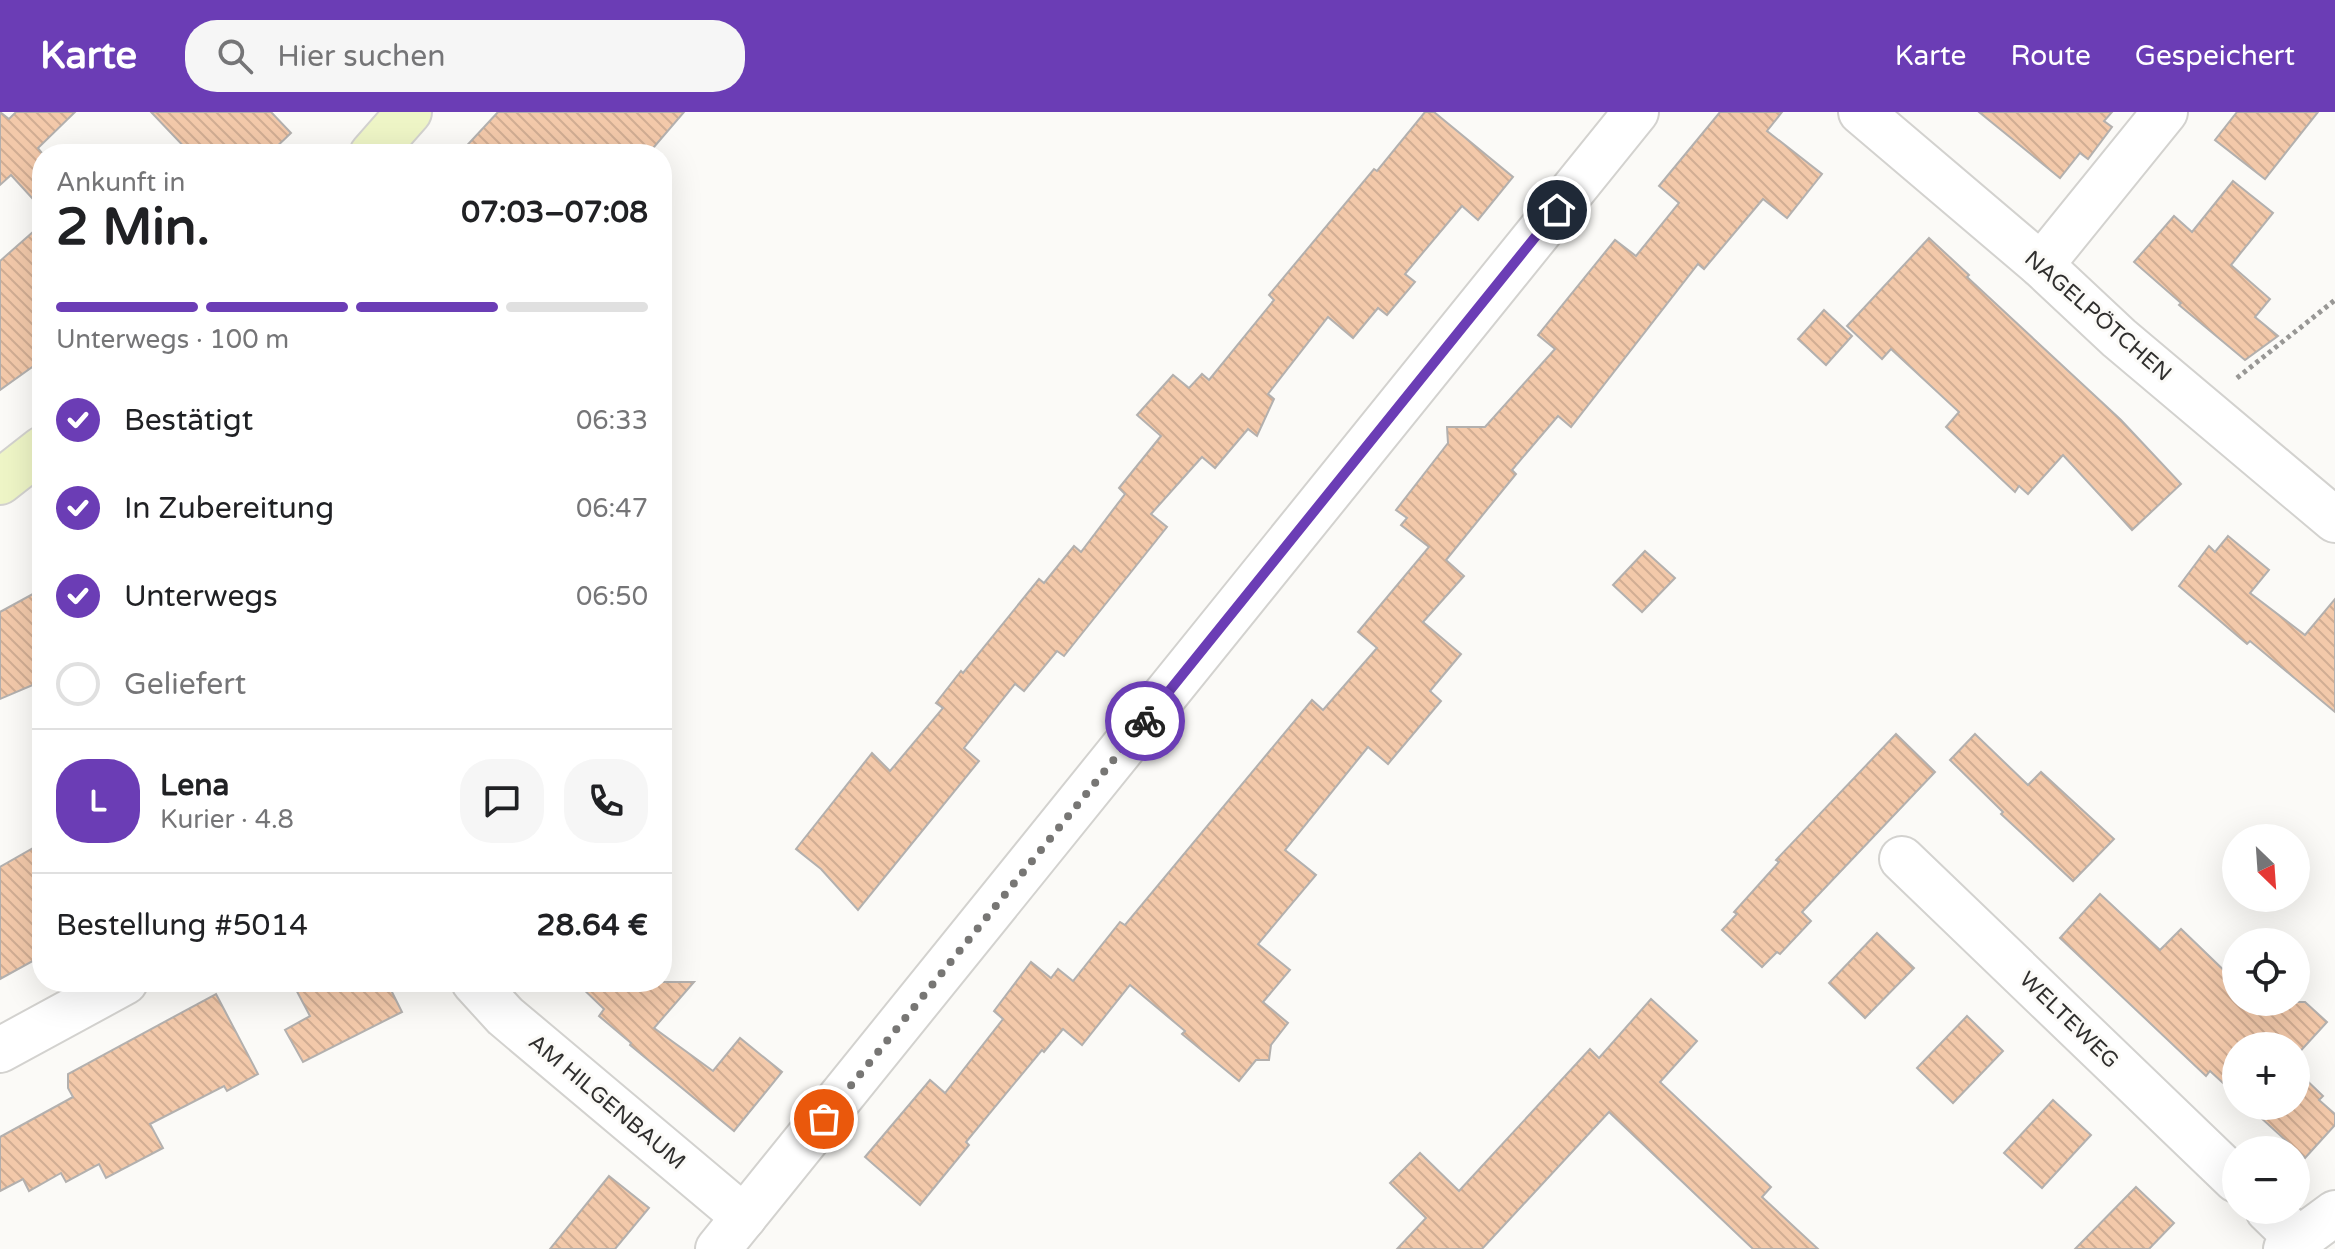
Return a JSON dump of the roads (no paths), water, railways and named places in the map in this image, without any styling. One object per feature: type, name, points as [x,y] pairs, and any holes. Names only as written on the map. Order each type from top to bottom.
[{"type":"main road","points":[[381,144],[409,112]]},
{"type":"main road","points":[[0,482],[32,457]]},
{"type":"street","points":[[731,1233],[1636,112]]},
{"type":"street","name":"NAGELPÖTCHEN","points":[[1861,112],[2041,265],[2119,338],[2335,520]]},
{"type":"street","points":[[2041,265],[2165,112]]},
{"type":"street","name":"WELTEWEG","points":[[1902,859],[2222,1167]]},
{"type":"street","points":[[0,1050],[107,992]]},
{"type":"street","name":"AM HILGENBAUM","points":[[483,992],[731,1233]]},
{"type":"street","points":[[2278,1224],[2293,1245],[2335,1213]]}]
